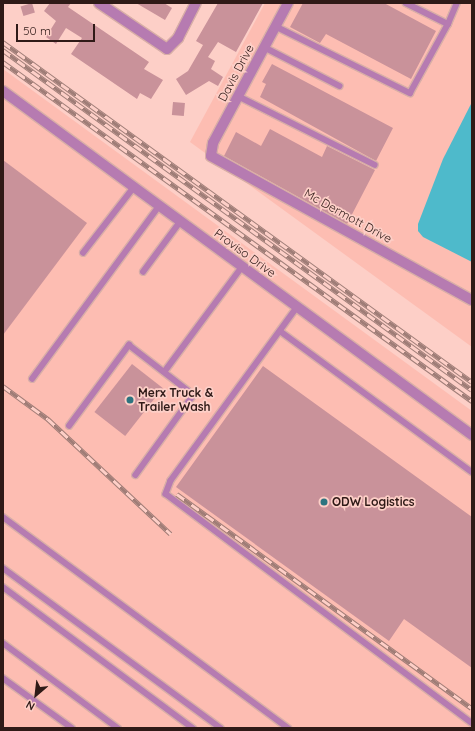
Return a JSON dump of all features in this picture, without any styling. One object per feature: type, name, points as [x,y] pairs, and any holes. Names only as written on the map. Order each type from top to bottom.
[{"type":"street","points":[[99,3],[149,39],[167,49],[178,38],[196,3]]},
{"type":"street","name":"Davis Drive","points":[[212,156],[213,143],[288,3]]},
{"type":"street","name":"Proviso Drive","points":[[3,91],[472,435]]},
{"type":"street","name":"Mc Dermott Drive","points":[[212,156],[472,300]]},
{"type":"lane","points":[[406,3],[448,24]]},
{"type":"lane","points":[[275,26],[410,92],[448,24],[457,3]]},
{"type":"lane","points":[[264,47],[340,86]]},
{"type":"lane","points":[[238,96],[375,165]]},
{"type":"lane","points":[[83,253],[134,187]]},
{"type":"lane","points":[[32,379],[159,206]]},
{"type":"lane","points":[[143,272],[180,222]]},
{"type":"lane","points":[[164,372],[242,267]]},
{"type":"lane","points":[[297,308],[170,481],[166,494],[472,723]]},
{"type":"lane","points":[[280,331],[472,472]]},
{"type":"lane","points":[[69,426],[129,345],[194,394],[136,475]]},
{"type":"lane","points":[[3,517],[288,728]]},
{"type":"lane","points":[[3,568],[221,728]]},
{"type":"lane","points":[[3,587],[193,728]]},
{"type":"lane","points":[[3,643],[118,728]]},
{"type":"lane","points":[[3,678],[72,728]]},
{"type":"shaded area","points":[[265,3],[472,3],[472,347],[190,142]]},
{"type":"shaded area","points":[[3,69],[472,411],[472,728],[3,728]]},
{"type":"water","points":[[472,102],[472,262],[423,237],[418,231],[418,224],[443,159]]},
{"type":"building","points":[[32,3],[35,13],[23,16],[21,7]]},
{"type":"building","points":[[50,3],[71,3],[68,7],[149,62],[144,69],[163,80],[151,99],[140,93],[137,99],[71,54],[82,38],[66,28],[56,44],[46,37],[56,21],[44,11]]},
{"type":"building","points":[[136,3],[164,3],[172,8],[165,20]]},
{"type":"building","points":[[218,3],[263,3],[236,52],[218,42],[208,57],[215,61],[211,69],[223,77],[218,86],[209,81],[186,95],[176,79],[188,71],[203,45],[196,41]]},
{"type":"building","points":[[303,3],[384,3],[436,31],[411,79],[326,34],[320,43],[290,27]]},
{"type":"building","points":[[272,64],[393,128],[376,161],[260,97],[266,84],[262,82]]},
{"type":"building","points":[[173,102],[185,103],[184,116],[172,115]]},
{"type":"building","points":[[270,129],[322,157],[327,146],[375,170],[347,224],[224,156],[236,132],[261,146]]},
{"type":"building","points":[[3,160],[87,223],[3,335]]},
{"type":"building","name":"Merx Truck & Trailer Wash","points":[[132,364],[163,388],[125,436],[94,412]]},
{"type":"building","name":"ODW Logistics","points":[[263,366],[472,517],[472,668],[404,619],[389,641],[176,487]]},
{"type":"railway","points":[[3,42],[472,382]]},
{"type":"railway","points":[[3,50],[472,390]]},
{"type":"railway","points":[[3,62],[472,401]]},
{"type":"railway","points":[[3,386],[48,419],[171,534]]},
{"type":"railway","points":[[177,494],[472,708]]},
{"type":"place","name":"Merx Truck & Trailer Wash","points":[[130,400]]},
{"type":"place","name":"ODW Logistics","points":[[324,502]]}]
